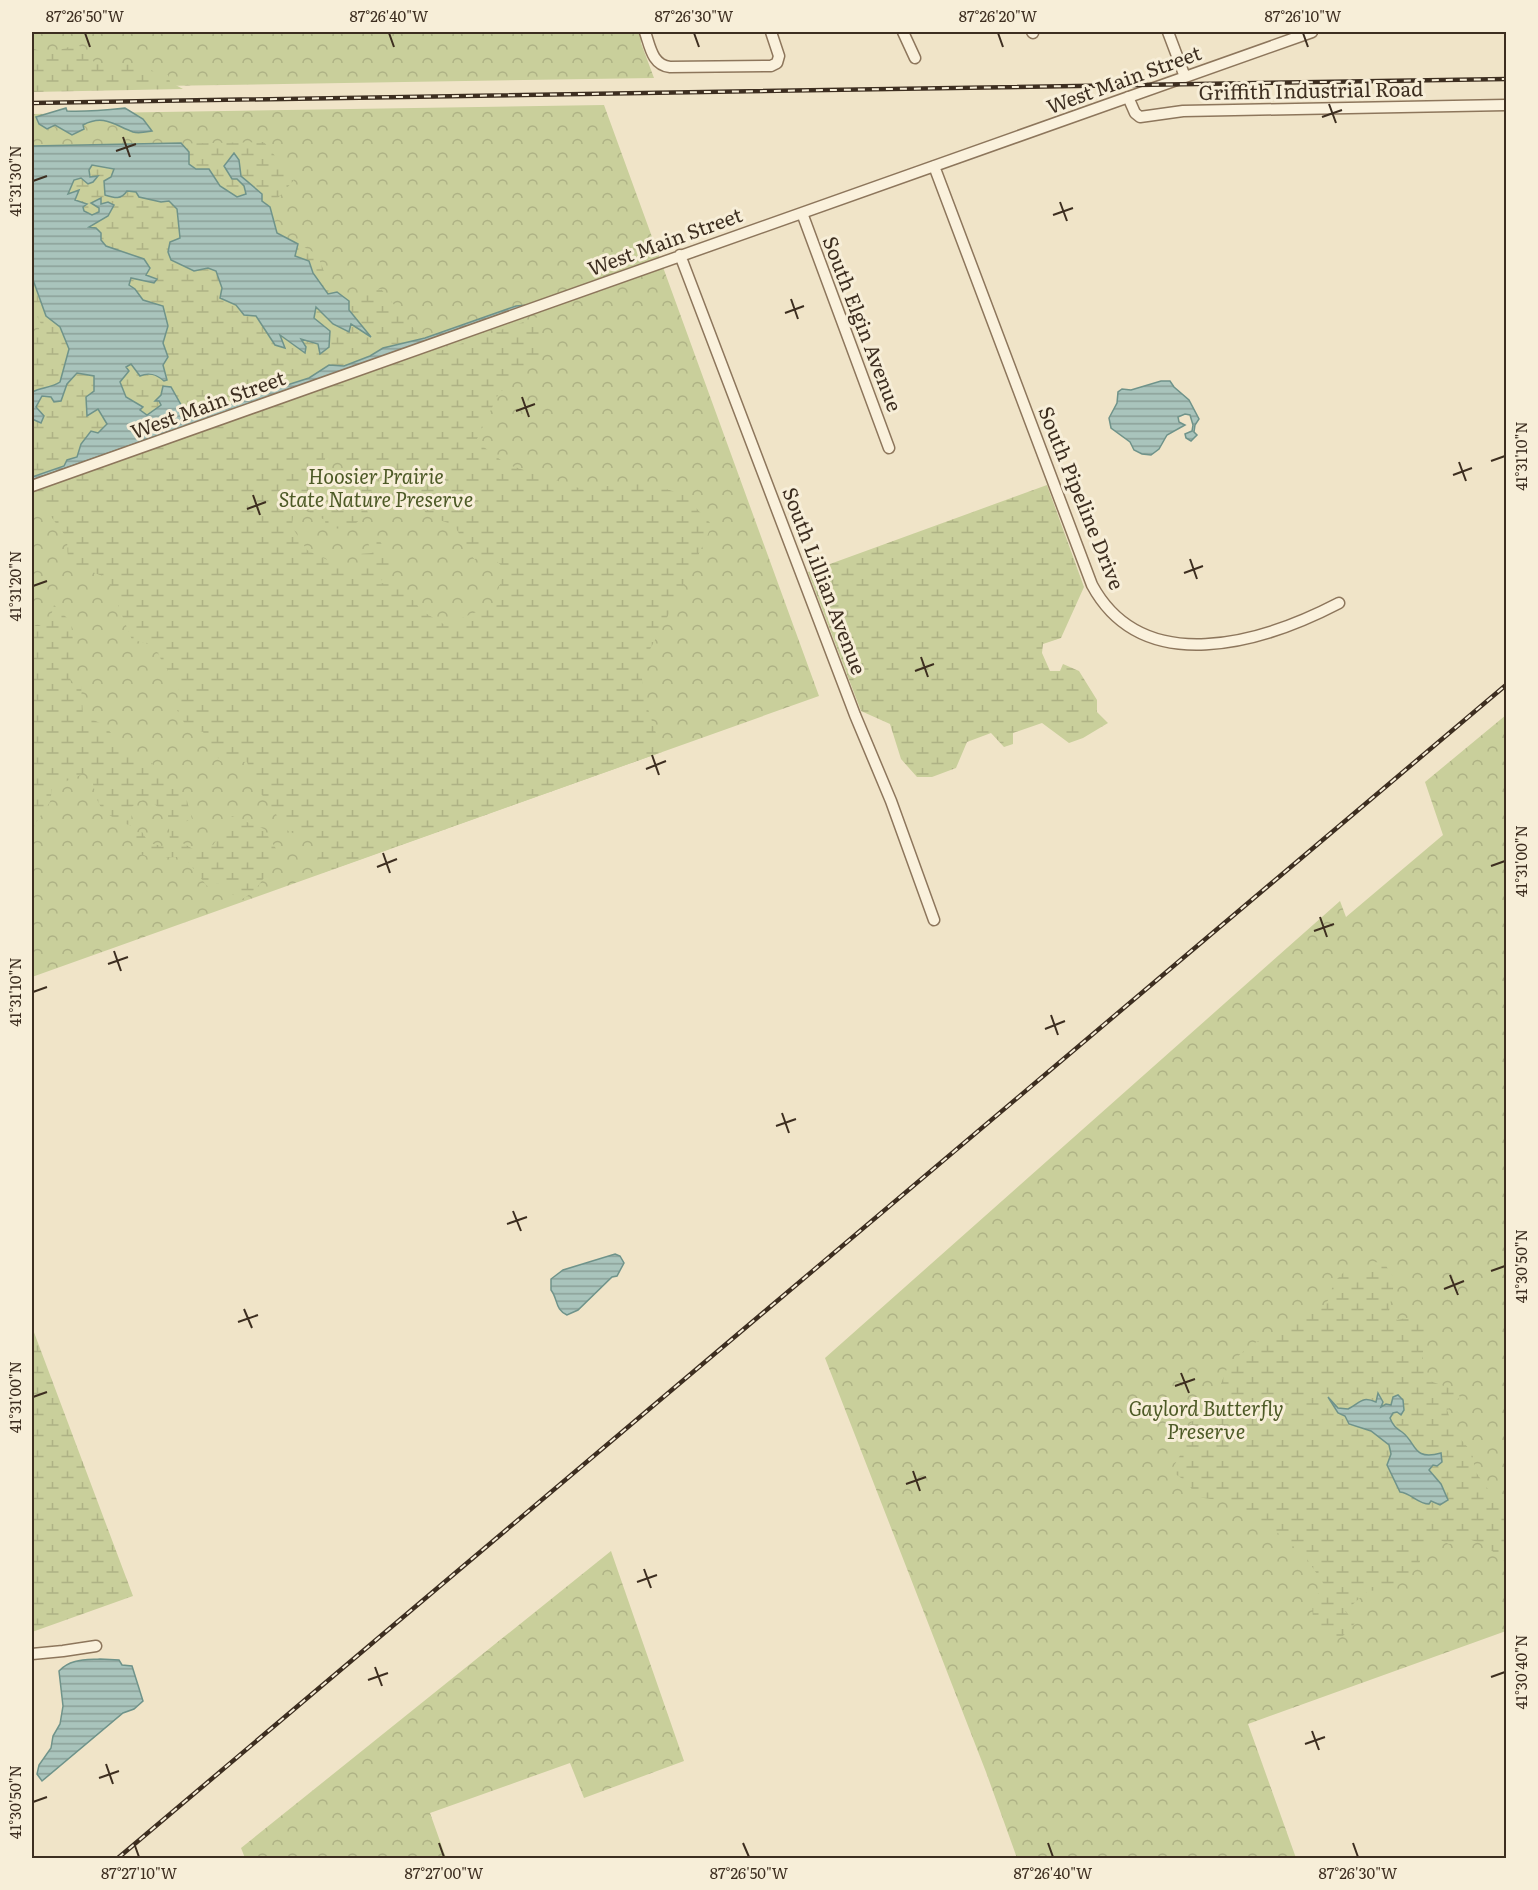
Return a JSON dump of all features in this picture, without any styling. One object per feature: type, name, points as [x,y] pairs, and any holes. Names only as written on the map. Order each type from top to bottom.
[{"type":"street","points":[[645,32],[654,56],[661,65],[670,68],[771,66],[778,61],[779,56],[771,32]]},
{"type":"street","points":[[903,32],[915,58]]},
{"type":"street","points":[[1168,32],[1185,77]]},
{"type":"street","name":"West Main Street","points":[[32,486],[1304,33]]},
{"type":"street","name":"Griffith Industrial Road","points":[[1128,97],[1135,114],[1140,117],[1184,111],[1506,105]]},
{"type":"street","name":"South Pipeline Drive","points":[[934,166],[1092,585],[1109,611],[1120,622],[1148,637],[1170,642],[1206,644],[1277,630],[1312,617],[1339,603]]},
{"type":"street","name":"South Elgin Avenue","points":[[801,213],[890,448]]},
{"type":"street","name":"South Lillian Avenue","points":[[680,255],[855,715],[891,801],[934,920]]},
{"type":"street","points":[[32,1654],[96,1646]]},
{"type":"green space","points":[[32,32],[639,32],[654,78],[32,88]]},
{"type":"green space","points":[[78,44],[88,58],[98,64],[141,65],[157,75],[168,75],[170,82],[183,89],[32,92],[32,48],[47,54]]},
{"type":"green space","name":"Hoosier Prairie State Nature Preserve","points":[[604,105],[819,696],[32,977],[32,114]]},
{"type":"green space","points":[[264,142],[294,180],[270,207],[277,233],[317,254],[327,279],[347,297],[381,289],[434,353],[538,317],[542,358],[499,393],[476,441],[506,464],[585,490],[637,481],[683,494],[712,525],[687,580],[640,668],[647,706],[662,752],[322,873],[313,838],[289,832],[254,784],[247,762],[220,761],[203,732],[186,726],[177,710],[181,693],[152,644],[132,640],[107,578],[68,562],[67,538],[32,491],[32,337],[36,335],[41,324],[32,306],[32,146]],"holes":[[[326,456],[343,463],[347,490],[371,496],[372,486],[379,476],[417,500],[428,516],[454,525],[474,559],[491,556],[505,569],[493,605],[445,625],[422,611],[401,585],[380,583],[392,562],[377,536],[365,535],[372,553],[359,554],[364,569],[348,570],[307,550],[292,527],[294,505],[325,520],[326,528],[349,529],[368,513],[365,504],[326,490],[320,474]]]},
{"type":"green space","points":[[1047,485],[1084,587],[1061,638],[1043,644],[1042,653],[1050,671],[1060,671],[1063,664],[1079,671],[1097,700],[1097,712],[1108,723],[1083,738],[1069,743],[1042,723],[1013,733],[1013,744],[1004,747],[991,733],[967,742],[956,768],[932,777],[917,777],[901,759],[890,724],[861,711],[808,572]]},
{"type":"green space","points":[[54,605],[71,622],[74,651],[85,656],[93,651],[82,662],[67,660],[71,683],[81,685],[83,715],[104,725],[133,758],[150,761],[187,801],[192,819],[180,824],[179,841],[193,849],[213,845],[232,816],[264,829],[278,852],[263,880],[253,892],[240,900],[218,883],[207,886],[188,862],[178,857],[156,858],[139,854],[130,833],[142,832],[149,843],[162,846],[170,841],[168,815],[148,799],[139,801],[132,807],[131,826],[111,816],[97,800],[90,771],[62,783],[53,783],[50,802],[32,832],[32,626],[48,626]]},
{"type":"green space","name":"Gaylord Butterfly Preserve","points":[[1506,715],[1506,1631],[1248,1724],[1296,1858],[1017,1858],[986,1772],[825,1358],[1340,901],[1346,917],[1443,835],[1425,782]]},
{"type":"green space","points":[[1374,1262],[1384,1263],[1395,1279],[1389,1311],[1397,1320],[1411,1317],[1426,1330],[1421,1366],[1430,1381],[1455,1390],[1460,1397],[1447,1410],[1455,1433],[1472,1452],[1475,1471],[1492,1495],[1506,1501],[1506,1563],[1484,1544],[1465,1538],[1449,1544],[1429,1535],[1418,1567],[1394,1589],[1368,1591],[1345,1611],[1356,1622],[1342,1637],[1325,1638],[1313,1622],[1312,1597],[1327,1589],[1301,1550],[1286,1543],[1278,1533],[1248,1522],[1239,1503],[1197,1497],[1187,1482],[1171,1471],[1182,1452],[1173,1441],[1215,1399],[1228,1366],[1249,1346],[1285,1327],[1299,1316],[1320,1310],[1330,1298],[1333,1283],[1347,1269],[1365,1271]]},
{"type":"green space","points":[[32,1327],[133,1596],[32,1632]]},
{"type":"green space","points":[[611,1551],[684,1761],[584,1798],[570,1763],[430,1813],[446,1858],[245,1858],[241,1848]]},
{"type":"water","points":[[66,108],[67,111],[96,111],[125,108],[143,119],[152,131],[135,133],[109,122],[97,120],[83,125],[84,129],[72,135],[55,125],[47,129],[39,124],[36,117]]},
{"type":"water","points":[[181,143],[189,152],[189,164],[196,169],[209,169],[220,186],[237,197],[246,194],[244,186],[237,179],[232,179],[224,166],[234,153],[239,160],[241,176],[262,194],[262,201],[270,207],[277,233],[298,244],[295,256],[309,261],[313,273],[328,294],[337,292],[349,301],[349,310],[371,337],[351,324],[349,332],[333,324],[316,307],[314,318],[330,331],[329,347],[320,354],[318,344],[301,339],[306,347],[305,353],[280,335],[285,348],[275,345],[256,316],[244,315],[236,305],[220,298],[222,288],[216,271],[208,268],[194,271],[171,260],[168,252],[170,242],[180,238],[177,209],[169,201],[161,202],[139,197],[136,192],[127,191],[118,198],[105,195],[104,181],[111,177],[114,169],[92,165],[89,170],[90,177],[98,176],[88,184],[81,178],[74,180],[68,194],[79,190],[75,200],[87,204],[83,207],[84,211],[92,215],[99,212],[99,208],[91,203],[101,198],[101,204],[108,202],[114,205],[108,216],[89,227],[96,228],[101,233],[101,240],[106,246],[144,259],[150,268],[146,275],[157,279],[154,283],[131,278],[129,285],[143,300],[163,306],[168,326],[163,343],[168,357],[163,365],[167,380],[164,381],[152,374],[140,376],[131,364],[126,367],[129,371],[120,382],[126,397],[143,407],[140,410],[147,415],[161,405],[159,401],[155,401],[161,395],[163,386],[171,387],[184,410],[205,414],[241,401],[242,397],[248,393],[259,394],[309,378],[329,365],[344,366],[370,356],[383,348],[425,338],[516,306],[528,305],[32,480],[32,477],[64,466],[67,460],[77,457],[81,444],[91,431],[98,433],[107,424],[98,409],[87,416],[86,397],[94,391],[94,376],[77,373],[67,384],[61,401],[54,402],[51,397],[42,396],[36,407],[44,416],[41,423],[32,419],[32,392],[60,382],[69,349],[60,327],[46,316],[32,277],[32,146]]},
{"type":"water","points":[[1161,381],[1170,381],[1189,400],[1199,419],[1194,432],[1197,435],[1191,441],[1186,438],[1185,434],[1192,431],[1193,425],[1190,415],[1185,414],[1178,417],[1179,422],[1185,425],[1167,435],[1159,449],[1151,455],[1142,454],[1134,450],[1130,442],[1111,428],[1109,418],[1117,403],[1118,392],[1122,389],[1131,390]]},
{"type":"water","points":[[615,1254],[620,1256],[624,1263],[617,1276],[612,1277],[578,1310],[567,1315],[563,1313],[551,1290],[551,1279],[563,1270]]},
{"type":"water","points":[[1378,1393],[1383,1402],[1381,1407],[1386,1404],[1391,1405],[1393,1397],[1398,1395],[1403,1400],[1404,1410],[1401,1415],[1397,1412],[1393,1413],[1390,1418],[1394,1425],[1407,1436],[1416,1450],[1425,1455],[1441,1453],[1442,1462],[1437,1466],[1433,1465],[1429,1470],[1441,1484],[1448,1500],[1440,1505],[1431,1501],[1425,1504],[1400,1492],[1387,1465],[1391,1454],[1389,1445],[1371,1431],[1349,1424],[1345,1416],[1338,1413],[1328,1397],[1338,1408],[1348,1409],[1364,1400],[1376,1402]]},
{"type":"water","points":[[100,1659],[119,1660],[122,1665],[132,1666],[143,1701],[134,1709],[123,1713],[42,1781],[37,1774],[39,1765],[51,1748],[53,1736],[60,1724],[63,1706],[59,1671],[73,1662]]},
{"type":"railway","points":[[32,103],[1506,79]]},
{"type":"railway","points":[[118,1858],[1506,685]]}]
